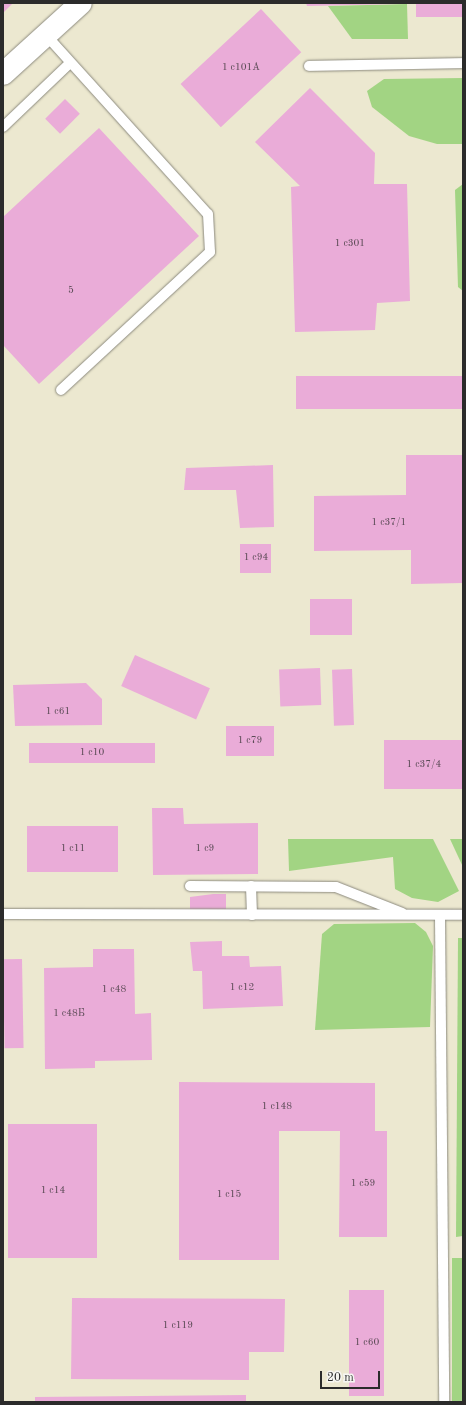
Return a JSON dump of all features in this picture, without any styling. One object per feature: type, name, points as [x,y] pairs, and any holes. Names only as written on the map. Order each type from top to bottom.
[{"type":"street","points":[[3,74],[81,3]]},
{"type":"lane","points":[[46,36],[208,214],[210,252],[61,390]]},
{"type":"lane","points":[[3,127],[70,63]]},
{"type":"lane","points":[[309,66],[463,63]]},
{"type":"lane","points":[[190,886],[336,887],[407,916]]},
{"type":"lane","points":[[251,886],[252,915]]},
{"type":"lane","points":[[3,914],[463,916]]},
{"type":"lane","points":[[440,916],[444,1402]]},
{"type":"green space","points":[[407,4],[408,39],[352,39],[328,6]]},
{"type":"green space","points":[[463,78],[463,144],[437,144],[409,136],[372,107],[367,91],[384,79]]},
{"type":"green space","points":[[463,184],[463,291],[458,287],[455,190]]},
{"type":"green space","points":[[288,839],[433,839],[459,891],[438,902],[412,898],[395,889],[393,857],[289,871]]},
{"type":"green space","points":[[450,839],[463,839],[463,867]]},
{"type":"green space","points":[[415,923],[426,932],[433,946],[430,1027],[315,1030],[322,934],[334,924]]},
{"type":"green space","points":[[458,938],[463,938],[463,1236],[456,1237]]},
{"type":"green space","points":[[452,1258],[463,1258],[463,1402],[452,1402]]},
{"type":"building","points":[[3,3],[13,3],[3,13]]},
{"type":"building","points":[[306,3],[399,3],[399,4],[307,6]]},
{"type":"building","points":[[416,3],[463,3],[463,17],[416,17]]},
{"type":"building","points":[[261,9],[301,52],[221,127],[181,84]]},
{"type":"building","points":[[310,88],[375,153],[374,184],[407,184],[410,301],[377,303],[375,330],[295,332],[291,187],[300,186],[255,142]]},
{"type":"building","points":[[65,99],[80,114],[60,134],[45,119]]},
{"type":"building","points":[[99,128],[199,236],[39,384],[3,345],[3,217]]},
{"type":"building","points":[[296,376],[463,376],[463,409],[296,409]]},
{"type":"building","points":[[406,455],[463,455],[463,583],[411,584],[411,550],[314,551],[314,496],[406,495]]},
{"type":"building","points":[[273,465],[274,527],[240,528],[236,490],[184,490],[186,468]]},
{"type":"building","points":[[240,544],[271,544],[271,573],[240,573]]},
{"type":"building","points":[[310,599],[352,599],[352,635],[310,635]]},
{"type":"building","points":[[135,655],[210,688],[196,719],[121,686]]},
{"type":"building","points":[[320,668],[321,705],[280,706],[279,669]]},
{"type":"building","points":[[352,669],[354,725],[334,726],[332,670]]},
{"type":"building","points":[[86,683],[102,699],[102,725],[15,726],[13,685]]},
{"type":"building","points":[[226,726],[274,726],[274,756],[226,756]]},
{"type":"building","points":[[384,740],[463,740],[463,789],[384,789]]},
{"type":"building","points":[[29,743],[155,743],[155,763],[29,763]]},
{"type":"building","points":[[152,808],[183,808],[184,824],[258,823],[258,874],[153,875]]},
{"type":"building","points":[[27,826],[118,826],[118,872],[27,872]]},
{"type":"building","points":[[226,894],[226,913],[190,910],[190,897]]},
{"type":"building","points":[[222,941],[222,956],[249,956],[250,967],[281,966],[283,1006],[203,1009],[202,971],[193,971],[190,942]]},
{"type":"building","points":[[93,949],[134,949],[135,1014],[151,1013],[152,1060],[95,1061],[95,1068],[45,1069],[44,968],[93,967]]},
{"type":"building","points":[[3,959],[22,959],[24,1048],[5,1048]]},
{"type":"building","points":[[179,1082],[375,1083],[375,1131],[387,1131],[387,1237],[339,1237],[340,1131],[279,1131],[279,1260],[179,1260]]},
{"type":"building","points":[[8,1124],[97,1124],[97,1258],[8,1258]]},
{"type":"building","points":[[349,1290],[384,1290],[384,1396],[349,1396]]},
{"type":"building","points":[[72,1298],[285,1299],[284,1352],[249,1352],[249,1380],[71,1379]]},
{"type":"building","points":[[246,1395],[246,1402],[35,1402],[35,1397]]}]
